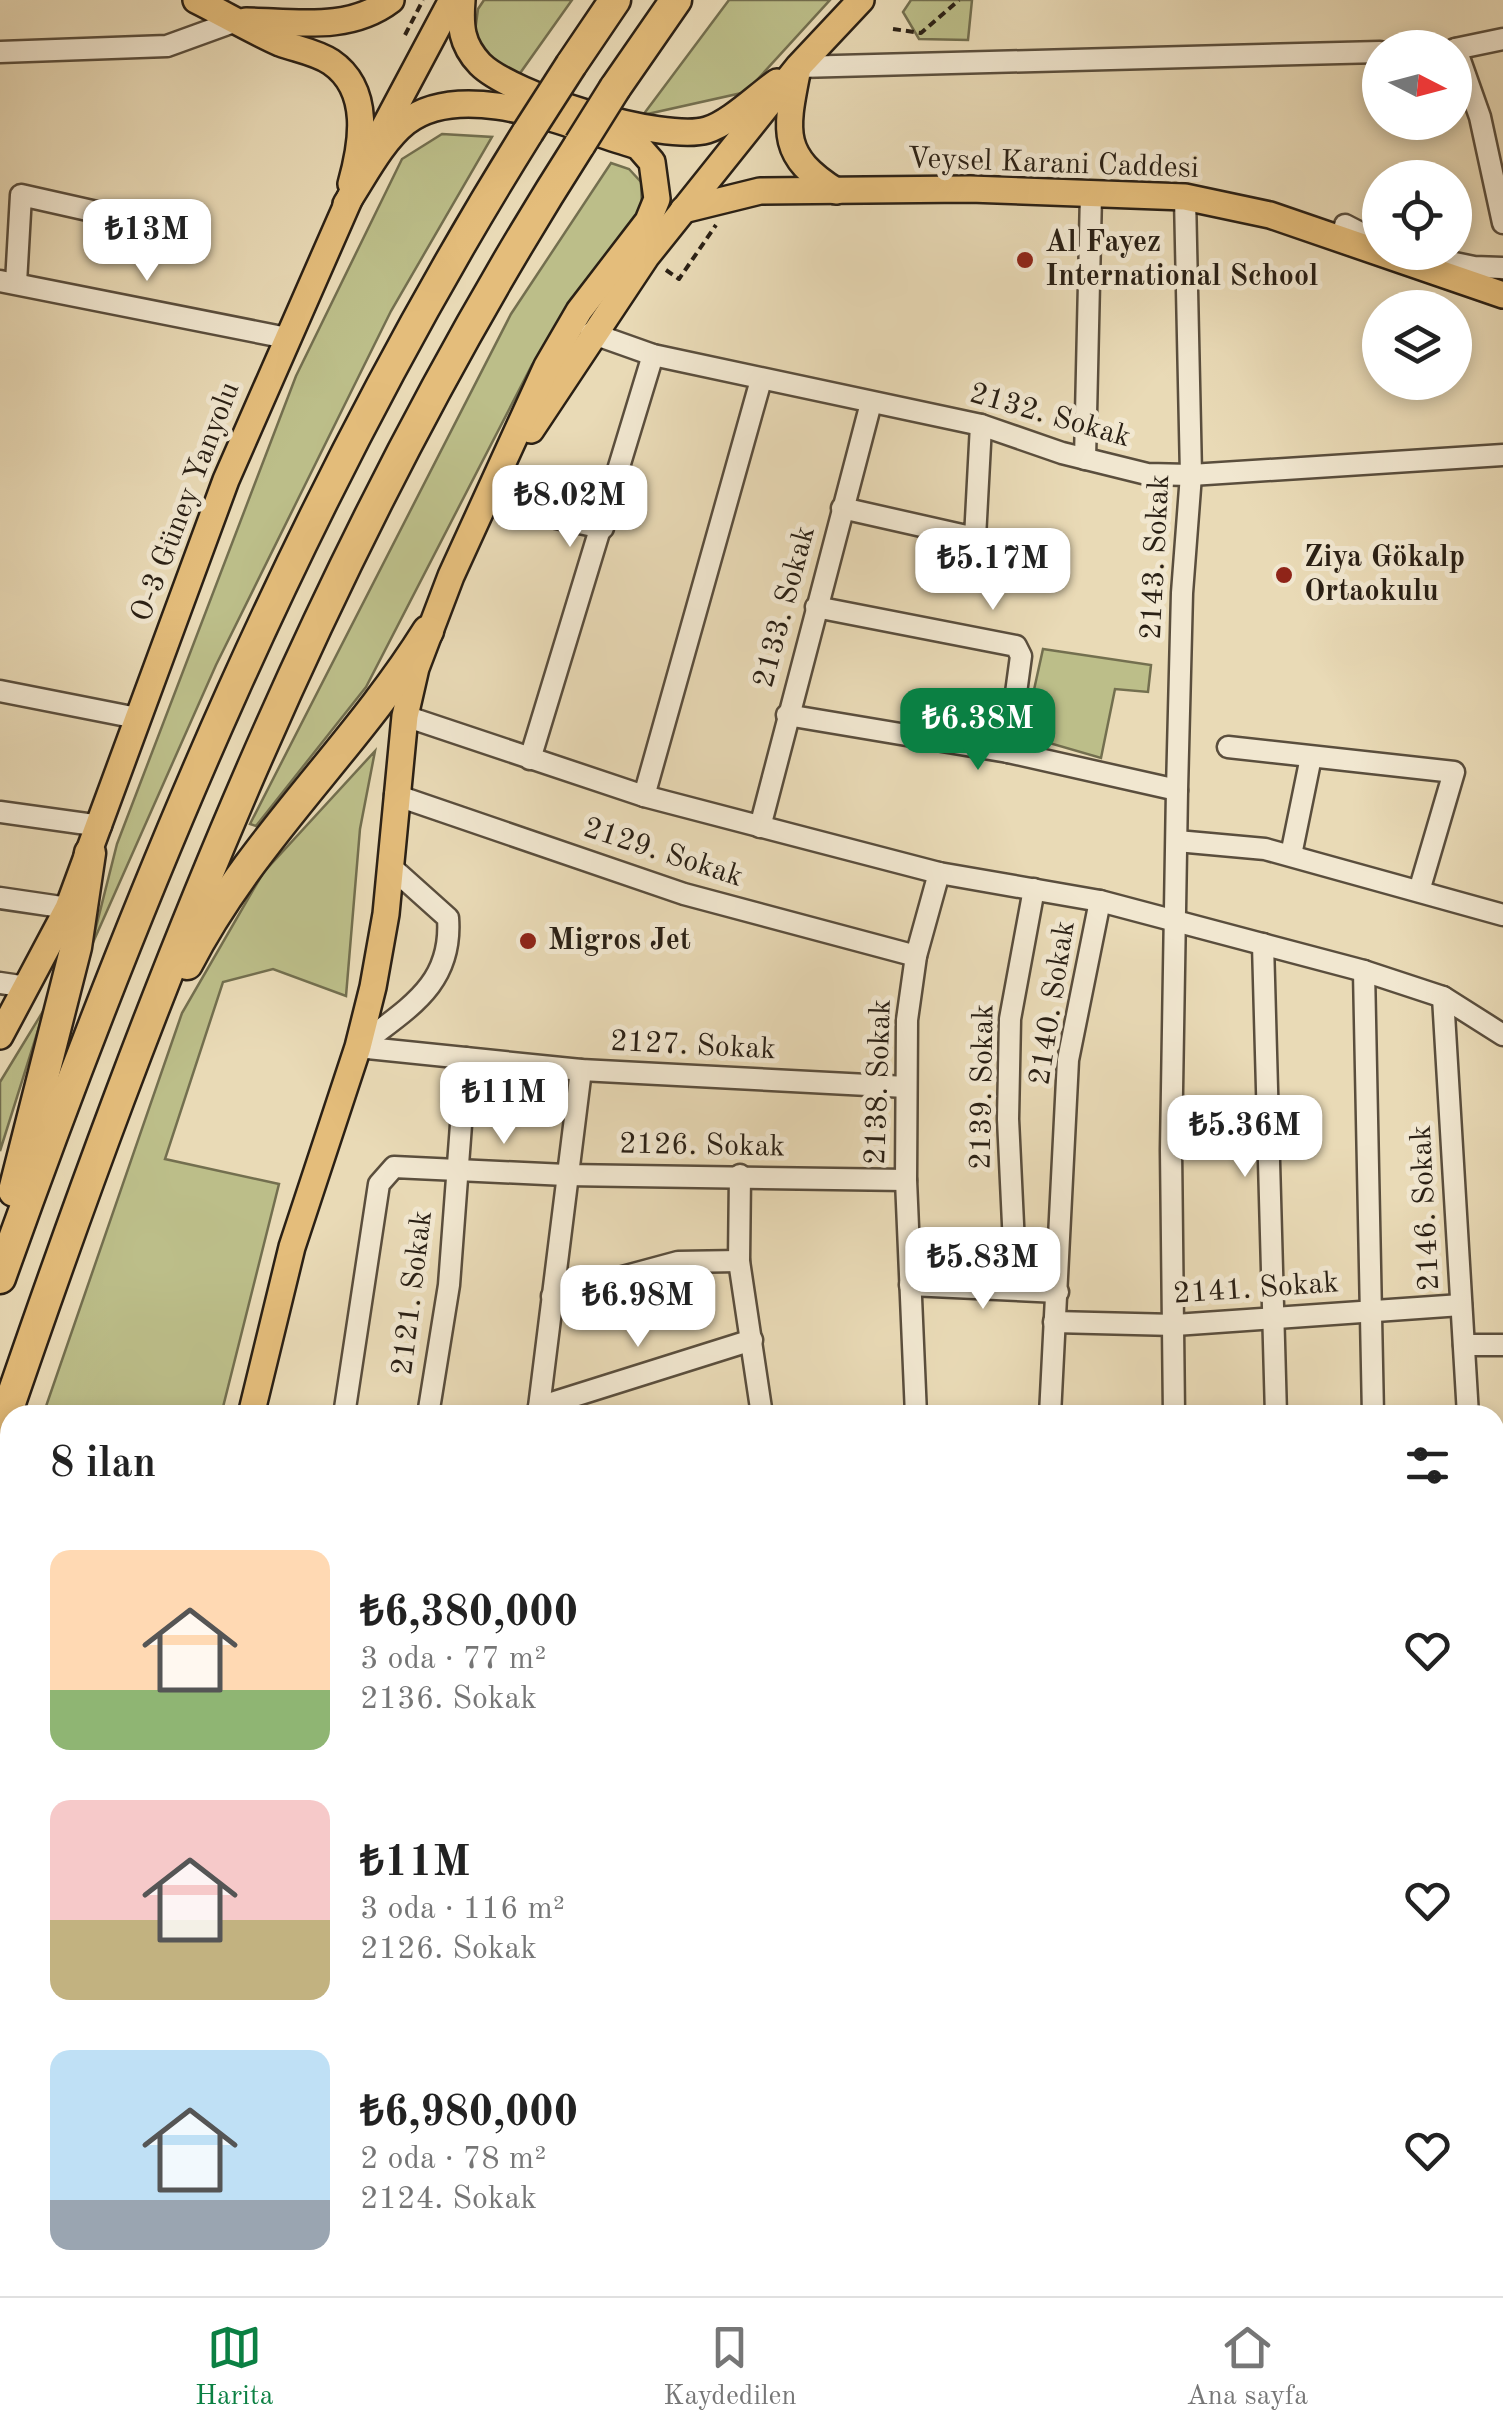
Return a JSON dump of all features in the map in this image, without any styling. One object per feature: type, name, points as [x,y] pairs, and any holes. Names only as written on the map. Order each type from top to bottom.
[{"type":"highway","points":[[0,1278],[108,980],[240,668],[366,413],[528,132],[615,0]]},
{"type":"highway","points":[[9,1405],[137,1042],[248,772],[356,543],[495,282],[615,88],[676,0]]},
{"type":"highway","points":[[137,1042],[239,874],[382,700],[428,631]]},
{"type":"highway","points":[[0,1264],[28,1130],[76,947],[95,839]]},
{"type":"main road","points":[[196,0],[332,62],[348,80],[362,116],[363,140],[346,204]]},
{"type":"main road","points":[[236,20],[332,23],[363,18],[390,0]]},
{"type":"main road","name":"O-3 Güney Yanyolu","points":[[0,1036],[68,908],[226,480],[287,338],[346,204],[452,0]]},
{"type":"main road","points":[[462,0],[460,28],[467,48],[495,77],[638,126],[670,132],[708,130],[798,68]]},
{"type":"main road","points":[[486,503],[592,333],[683,210],[798,68],[862,0]]},
{"type":"main road","points":[[798,68],[786,126],[794,153],[804,171],[836,191]]},
{"type":"main road","points":[[252,1405],[292,1247],[358,1047],[386,914],[405,716],[428,631],[547,366],[579,311],[648,221],[658,200],[652,162],[638,146],[494,104],[440,106],[404,124],[346,204]]},
{"type":"main road","name":"Veysel Karani Caddesi","points":[[683,210],[760,191],[970,189],[1185,197],[1270,214],[1503,295]]},
{"type":"street","points":[[0,52],[167,46],[236,20]]},
{"type":"street","points":[[1472,46],[1503,39]]},
{"type":"street","points":[[798,68],[1362,52]]},
{"type":"street","points":[[1472,95],[1503,223]]},
{"type":"street","points":[[1480,117],[1503,118]]},
{"type":"street","points":[[1085,459],[1092,194]]},
{"type":"street","points":[[110,215],[20,195],[8,282],[287,338]]},
{"type":"street","name":"2143. Sokak","points":[[1174,1405],[1171,1150],[1177,790],[1182,593],[1191,475],[1185,197]]},
{"type":"street","points":[[1345,225],[1362,233]]},
{"type":"street","points":[[1472,268],[1503,268]]},
{"type":"street","name":"2132. Sokak","points":[[592,333],[653,355],[981,425],[1085,459],[1147,474],[1191,475],[1503,455]]},
{"type":"street","points":[[530,759],[653,355]]},
{"type":"street","points":[[644,796],[760,380]]},
{"type":"street","name":"2133. Sokak","points":[[760,826],[871,402]]},
{"type":"street","points":[[842,508],[975,538],[981,425]]},
{"type":"street","points":[[486,503],[603,528]]},
{"type":"street","points":[[816,607],[1016,646],[1021,656],[1008,752]]},
{"type":"street","points":[[0,690],[137,718]]},
{"type":"street","points":[[788,715],[1008,752],[1177,790]]},
{"type":"street","points":[[405,716],[644,796],[940,873],[1100,901],[1364,971],[1443,997],[1503,1035]]},
{"type":"street","points":[[1228,747],[1454,772],[1419,891]]},
{"type":"street","points":[[1292,856],[1312,758]]},
{"type":"street","name":"2129. Sokak","points":[[395,795],[684,894],[916,956]]},
{"type":"street","points":[[0,812],[95,839]]},
{"type":"street","points":[[1177,840],[1238,844],[1292,856],[1503,915]]},
{"type":"street","points":[[358,1047],[434,985],[450,942],[448,918],[390,866]]},
{"type":"street","name":"2138. Sokak","points":[[916,1405],[906,1180],[907,1020],[916,956],[940,873]]},
{"type":"street","name":"2139. Sokak","points":[[1016,1287],[1008,1119],[1010,1019],[1034,889]]},
{"type":"street","points":[[0,898],[68,908]]},
{"type":"street","name":"2140. Sokak","points":[[1050,1405],[1068,1060],[1100,901]]},
{"type":"street","points":[[1263,944],[1276,1405]]},
{"type":"street","points":[[1364,971],[1373,1405]]},
{"type":"street","points":[[0,983],[27,987]]},
{"type":"street","name":"2146. Sokak","points":[[1443,997],[1467,1405]]},
{"type":"street","name":"2127. Sokak","points":[[358,1047],[581,1070],[906,1088]]},
{"type":"street","name":"2121. Sokak","points":[[430,1405],[449,1285],[466,1058]]},
{"type":"street","points":[[540,1405],[581,1070]]},
{"type":"street","name":"2126. Sokak","points":[[346,1405],[379,1184],[394,1167],[566,1175],[906,1180]]},
{"type":"street","points":[[740,1175],[739,1260],[761,1405]]},
{"type":"street","points":[[552,1296],[678,1262],[739,1260]]},
{"type":"street","points":[[910,1286],[1016,1287],[1058,1292]]},
{"type":"street","name":"2141. Sokak","points":[[1054,1322],[1176,1325],[1461,1305]]},
{"type":"street","points":[[557,1405],[752,1340]]},
{"type":"street","points":[[1464,1346],[1503,1345]]},
{"type":"path","points":[[893,30],[920,33],[959,0]]},
{"type":"path","points":[[688,265],[724,213]]},
{"type":"green space","points":[[484,0],[572,0],[518,76],[494,63],[474,39],[478,9]]},
{"type":"green space","points":[[729,0],[830,0],[746,92],[643,115]]},
{"type":"green space","points":[[911,0],[972,0],[968,40],[919,39],[903,12]]},
{"type":"green space","points":[[442,134],[492,137],[391,311],[216,665],[91,947],[117,844],[296,376],[402,159]]},
{"type":"green space","points":[[611,163],[629,169],[641,182],[642,209],[532,365],[366,687],[256,826],[250,824],[511,314]]},
{"type":"green space","points":[[1043,649],[1151,665],[1148,692],[1115,689],[1101,758],[1032,738],[1026,726]]},
{"type":"green space","points":[[375,751],[360,829],[346,996],[273,969],[223,982],[165,1159],[279,1184],[224,1405],[46,1405],[182,1013],[263,873]]},
{"type":"green space","points":[[45,1008],[0,1151],[0,1082]]},
{"type":"place","name":"Al Fayez International School","points":[[1025,260]]},
{"type":"place","name":"Ziya Gökalp Ortaokulu","points":[[1284,575]]},
{"type":"place","name":"Migros Jet","points":[[528,941]]}]
